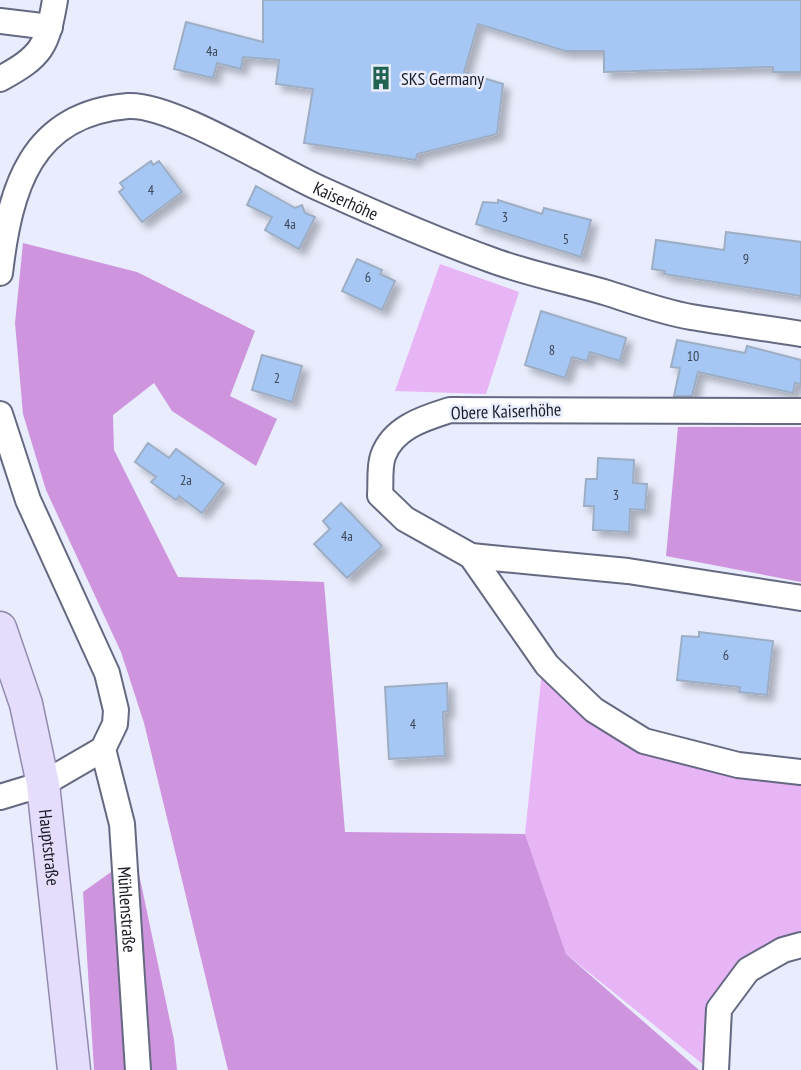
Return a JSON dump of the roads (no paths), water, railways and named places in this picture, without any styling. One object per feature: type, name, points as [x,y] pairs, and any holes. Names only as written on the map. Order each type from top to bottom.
[{"type":"main road","name":"Hauptstraße","points":[[0,628],[26,704],[43,784],[74,1070]]},
{"type":"street","points":[[0,79],[37,56],[45,46],[55,0]]},
{"type":"street","points":[[0,21],[50,27]]},
{"type":"street","name":"Kaiserhöhe","points":[[0,273],[8,229],[23,176],[31,159],[48,136],[60,126],[91,114],[127,106],[147,107],[174,116],[323,190],[497,262],[688,316],[801,334]]},
{"type":"street","name":"Obere Kaiserhöhe","points":[[801,411],[450,410],[416,421],[396,437],[383,456],[380,495],[405,519],[471,556],[628,571],[801,598]]},
{"type":"street","points":[[0,414],[28,500],[114,694],[116,724],[103,749],[43,784],[1,797]]},
{"type":"street","name":"Obere Kaiserhöhe","points":[[471,556],[547,665],[594,710],[644,741],[738,765],[801,772]]},
{"type":"street","name":"Mühlenstraße","points":[[103,749],[122,824],[138,1070]]},
{"type":"street","points":[[716,1070],[719,1009],[748,970],[783,950],[801,945]]},
{"type":"place","name":"SKS Germany","points":[[381,78]]}]
